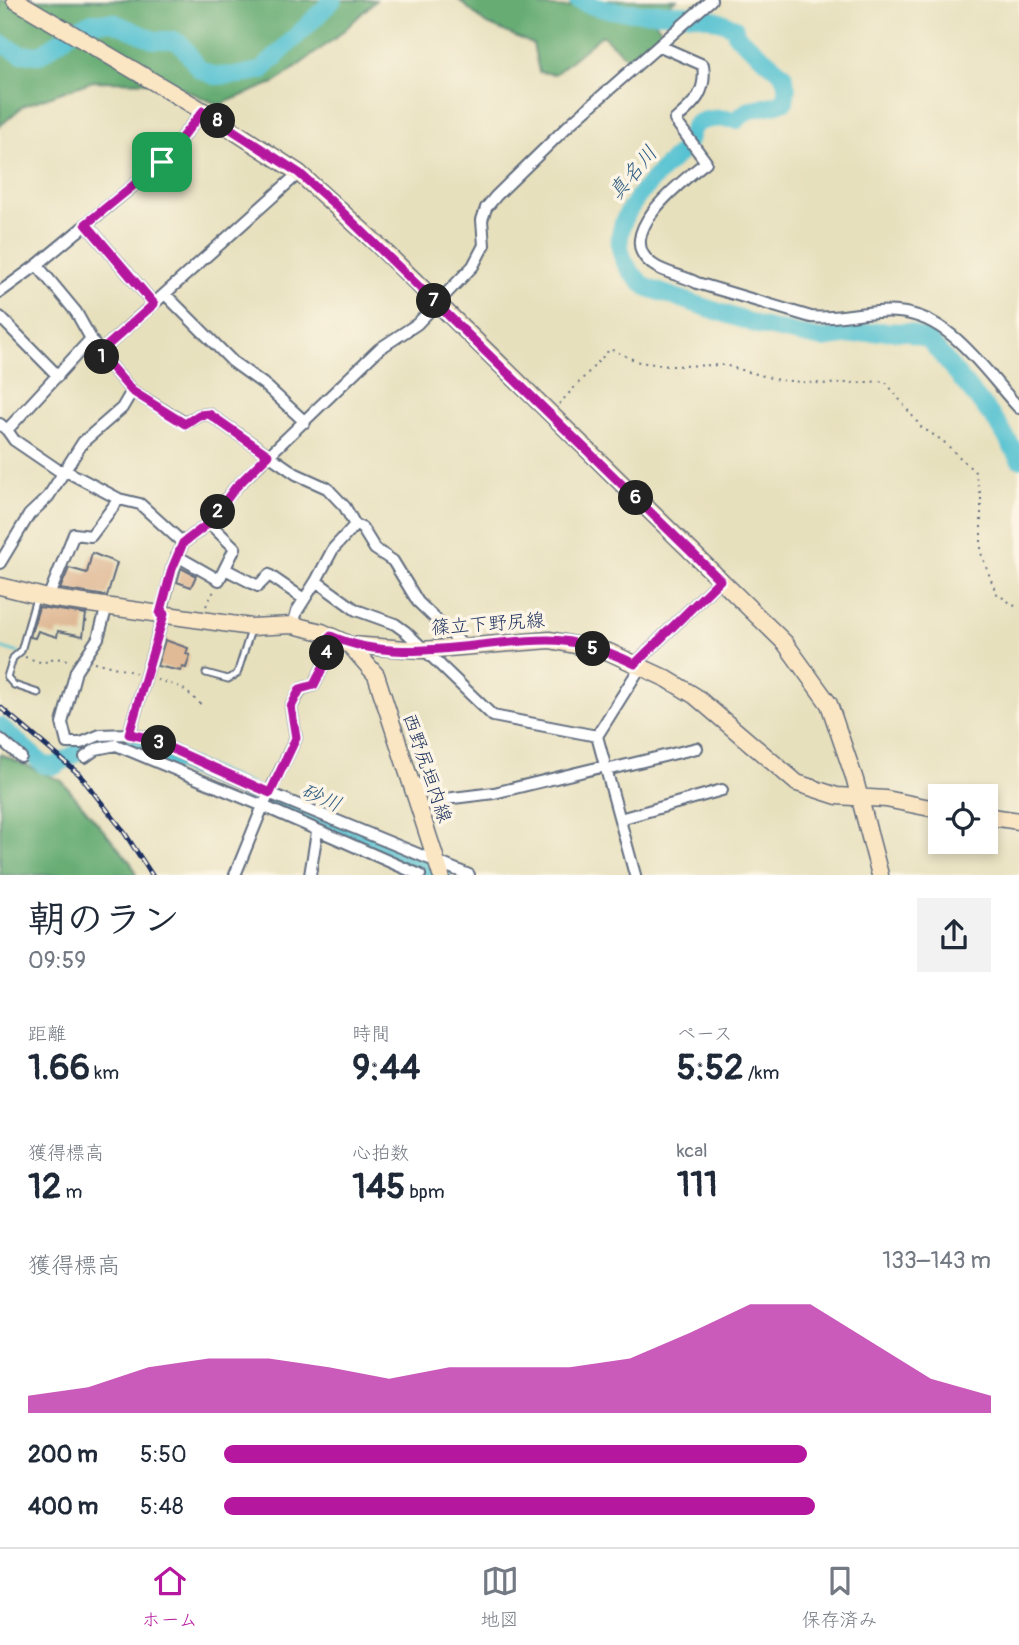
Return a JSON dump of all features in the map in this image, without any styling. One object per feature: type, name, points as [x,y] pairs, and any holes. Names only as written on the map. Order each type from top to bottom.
[{"type":"main road","points":[[15,0],[203,111],[299,173],[377,244],[785,643],[811,675],[829,704],[840,732],[880,875]]},
{"type":"main road","name":"篠立下野尻線","points":[[0,586],[42,596],[251,627],[293,625],[331,636],[350,645],[422,650],[550,640],[609,652],[695,696],[797,783],[837,796],[928,808]]},
{"type":"main road","name":"西野尻垣内線","points":[[350,645],[376,675],[438,867]]},
{"type":"main road","points":[[376,675],[385,648]]},
{"type":"main road","points":[[998,818],[1019,821]]},
{"type":"street","points":[[129,734],[177,556],[183,543],[209,523],[235,488],[379,349],[417,324],[438,305],[481,256],[484,245],[482,220],[486,208],[496,196],[571,123],[710,1]]},
{"type":"street","points":[[660,46],[703,65],[702,92],[676,120],[706,162],[670,191],[650,214],[642,230],[642,248],[649,262],[665,272],[680,274],[697,282],[811,317],[900,312],[928,319],[950,332],[1019,408]]},
{"type":"street","points":[[0,292],[162,162],[203,111]]},
{"type":"street","points":[[99,353],[299,173]]},
{"type":"street","points":[[86,224],[154,304]]},
{"type":"street","points":[[37,264],[76,312],[89,341],[132,391],[185,424],[199,415],[209,414],[296,474],[327,488],[345,507],[355,525],[362,527],[375,549],[393,561],[418,602],[465,647]]},
{"type":"street","points":[[166,295],[233,362],[305,422]]},
{"type":"street","points":[[0,317],[58,376]]},
{"type":"street","points":[[89,341],[58,376],[3,427],[13,440],[58,470],[64,470],[119,499],[140,504],[183,543]]},
{"type":"street","points":[[0,563],[29,515],[48,497],[83,442],[122,408],[132,391]]},
{"type":"street","points":[[42,596],[74,534],[91,536],[119,499]]},
{"type":"street","points":[[177,556],[219,580],[235,548],[209,523]]},
{"type":"street","points":[[293,625],[304,599],[333,549],[355,525]]},
{"type":"street","points":[[225,569],[258,586],[269,575],[304,599]]},
{"type":"street","points":[[635,875],[597,736],[638,665],[720,580]]},
{"type":"street","points":[[316,581],[356,610],[395,624],[493,716],[597,736]]},
{"type":"street","points":[[107,606],[98,638],[82,660],[62,723],[67,743],[81,743],[100,735],[129,734],[148,738],[266,800],[317,832],[420,875]]},
{"type":"street","points":[[235,875],[266,800],[296,738],[291,707],[300,689],[314,685],[324,665],[331,636]]},
{"type":"street","points":[[0,738],[21,757]]},
{"type":"street","points":[[85,757],[96,749],[116,746],[266,800],[438,867],[469,875]]},
{"type":"street","points":[[408,779],[445,799],[494,793],[696,748]]},
{"type":"street","points":[[620,819],[722,790]]},
{"type":"street","points":[[310,875],[317,832]]},
{"type":"lane","points":[[38,693],[8,680],[13,659],[18,654],[42,596]]},
{"type":"lane","points":[[206,673],[223,679],[237,674],[251,627]]},
{"type":"path","points":[[550,414],[610,349],[639,362],[669,366],[724,365],[778,380],[828,384],[885,381],[921,427],[943,441],[975,472],[981,497],[981,552],[996,593],[1019,609]]},
{"type":"path","points":[[198,619],[219,580]]},
{"type":"path","points":[[18,654],[43,663],[54,658],[82,660],[146,677],[181,687],[204,707]]},
{"type":"green space","points":[[0,0],[376,0],[338,36],[276,82],[219,105],[167,82],[93,81],[23,106],[0,126]]},
{"type":"green space","points":[[459,0],[539,0],[541,6],[568,8],[578,0],[676,0],[651,16],[663,32],[628,59],[602,35],[555,74],[539,72],[533,44],[485,23]]},
{"type":"green space","points":[[0,754],[62,781],[131,863],[136,875],[0,875]]},
{"type":"building","points":[[92,553],[117,563],[107,596],[60,589],[69,568],[87,573]]},
{"type":"building","points":[[181,568],[196,576],[191,587],[177,582]]},
{"type":"building","points":[[39,607],[86,614],[83,636],[58,631],[57,637],[38,631],[35,638],[30,637]]},
{"type":"building","points":[[165,640],[188,648],[186,654],[190,655],[186,668],[182,667],[181,671],[157,666]]},
{"type":"waterway","points":[[0,43],[21,54],[40,55],[76,29],[92,22],[113,22],[154,40],[174,40],[182,45],[199,69],[215,76],[241,75],[262,70],[333,0]]},
{"type":"waterway","name":"真名川","points":[[577,0],[617,11],[696,15],[735,28],[736,35],[783,74],[787,88],[785,101],[779,104],[753,109],[737,120],[709,119],[693,127],[685,148],[653,179],[627,214],[621,232],[621,251],[629,269],[648,288],[761,326],[822,339],[882,331],[906,332],[929,340],[999,425],[1019,459]]},
{"type":"waterway","points":[[0,647],[23,654]]},
{"type":"waterway","name":"砂川","points":[[0,726],[44,765],[55,766],[98,740],[117,738],[133,742],[442,875]]},
{"type":"railway","points":[[0,707],[79,774],[122,829],[152,875]]},
{"type":"route","points":[[203,111],[299,173],[377,244],[720,580],[635,664],[609,652],[550,640],[422,650],[350,645],[331,636],[324,665],[314,685],[300,689],[291,707],[296,738],[270,793],[148,738],[129,734],[164,614],[160,614],[166,588],[183,543],[209,523],[235,488],[268,455],[209,414],[199,415],[185,424],[132,391],[99,353],[154,304],[86,224],[162,162],[203,111]]}]
